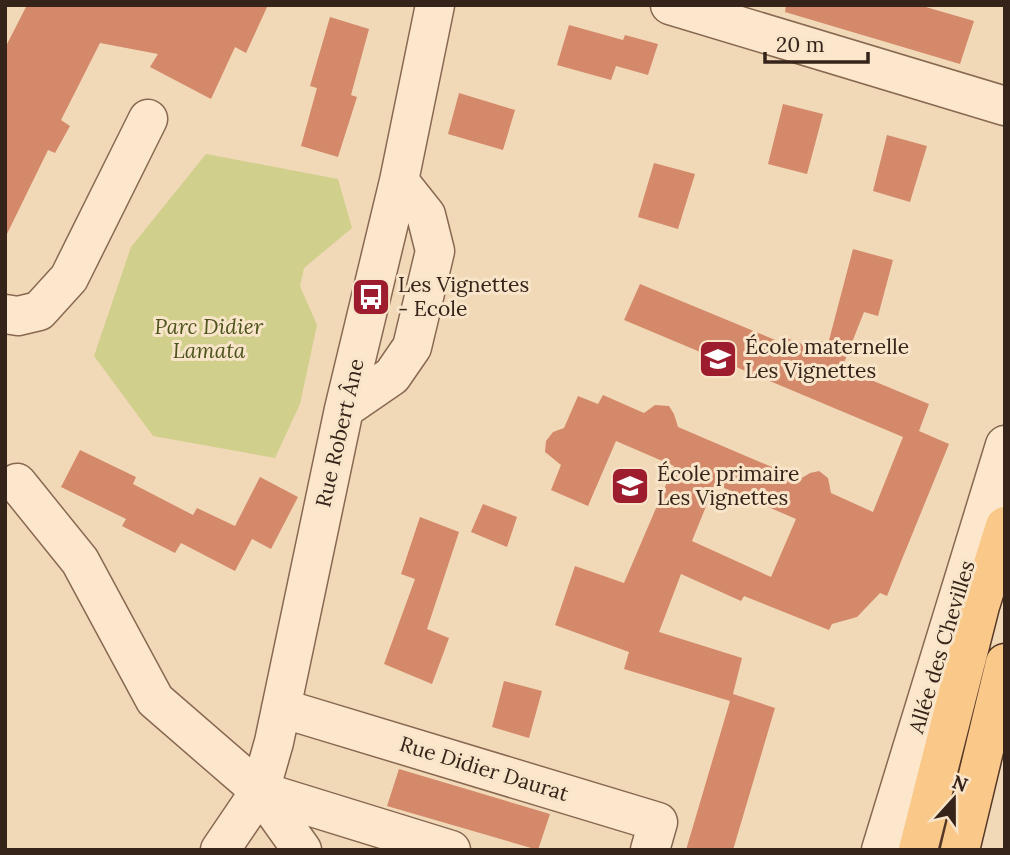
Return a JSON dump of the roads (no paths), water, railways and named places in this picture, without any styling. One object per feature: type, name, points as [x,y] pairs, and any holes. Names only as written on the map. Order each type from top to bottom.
[{"type":"main road","points":[[918,850],[980,606],[1005,526]]},
{"type":"main road","points":[[960,850],[1005,663]]},
{"type":"street","name":"Rue Robert Âne","points":[[220,850],[260,791],[281,708],[344,409],[399,181],[435,5]]},
{"type":"street","points":[[670,5],[1005,106]]},
{"type":"street","points":[[5,314],[18,316],[40,311],[69,278],[148,119]]},
{"type":"street","points":[[344,409],[392,376],[412,347],[435,251],[426,215],[399,181]]},
{"type":"street","name":"Allée des Chevilles","points":[[881,850],[1005,445]]},
{"type":"street","points":[[17,483],[80,561],[155,700],[260,791],[302,850]]},
{"type":"street","name":"Rue Didier Daurat","points":[[281,708],[658,821],[650,850]]},
{"type":"street","points":[[260,791],[452,850]]},
{"type":"place","name":"Les Vignettes - Ecole","points":[[371,297]]},
{"type":"place","name":"École maternelle Les Vignettes","points":[[718,359]]},
{"type":"place","name":"École primaire Les Vignettes","points":[[630,486]]},
{"type":"park label","name":"Parc Didier Lamata","points":[[209,339]]}]
